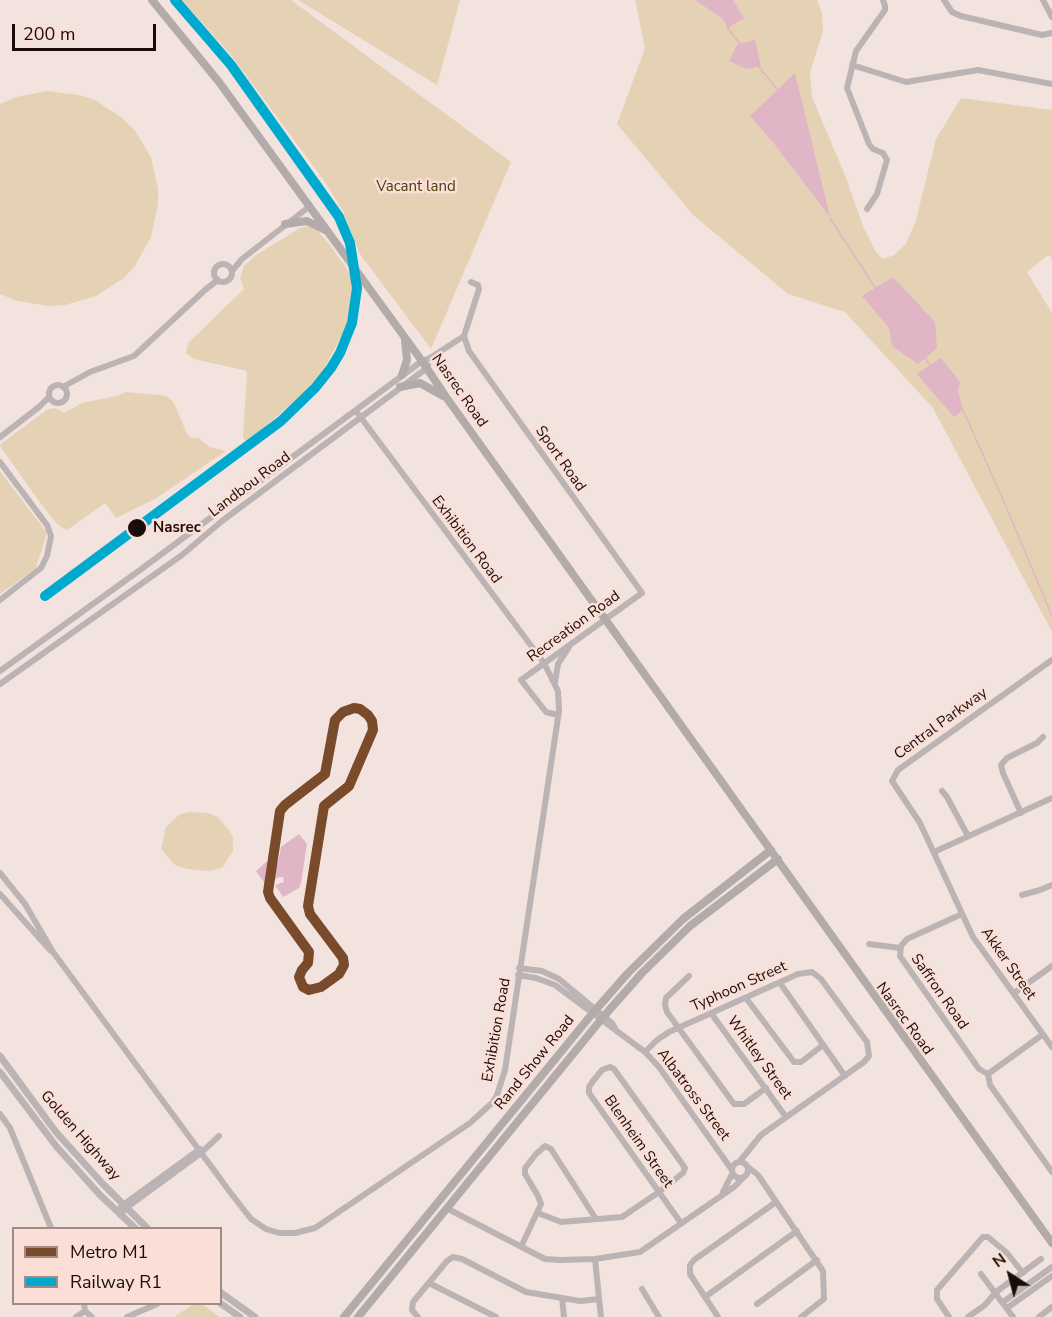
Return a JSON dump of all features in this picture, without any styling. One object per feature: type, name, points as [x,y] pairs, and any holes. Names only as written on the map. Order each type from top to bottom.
[{"type":"main road","name":"Nasrec Road","points":[[152,0],[201,58],[405,339],[426,362],[446,398],[606,619],[737,804],[740,813],[1052,1243]]},
{"type":"main road","points":[[285,224],[307,221],[328,231]]},
{"type":"main road","points":[[402,375],[407,357],[405,339]]},
{"type":"main road","points":[[400,387],[420,383],[446,398]]},
{"type":"main road","name":"Rand Show Road","points":[[344,1317],[594,1012],[638,963],[682,919],[769,851]]},
{"type":"main road","name":"Nasrec Road","points":[[776,860],[1052,1250]]},
{"type":"main road","name":"Rand Show Road","points":[[358,1317],[642,972],[690,926],[776,860]]},
{"type":"street","points":[[867,209],[877,194],[887,160],[883,153],[870,146],[849,96],[848,82],[861,43],[885,10],[883,0]]},
{"type":"street","points":[[944,0],[952,12],[961,16],[1042,35],[1052,33]]},
{"type":"street","points":[[1043,0],[1052,17]]},
{"type":"street","points":[[852,65],[906,82],[978,70],[1052,84]]},
{"type":"street","points":[[230,268],[310,206]]},
{"type":"street","points":[[223,264],[230,268],[230,279],[224,282],[216,278],[214,270],[218,265],[223,264]]},
{"type":"street","points":[[65,389],[90,372],[134,356],[216,278]]},
{"type":"street","points":[[426,362],[464,336],[479,289],[478,285],[471,282]]},
{"type":"street","name":"Sport Road","points":[[464,336],[469,351],[642,593]]},
{"type":"street","name":"Landbou Road","points":[[0,671],[230,504],[402,375],[426,362]]},
{"type":"street","name":"Landbou Road","points":[[0,684],[155,574],[237,509],[400,387],[426,362]]},
{"type":"street","points":[[0,437],[51,400],[62,403],[67,398],[65,389],[59,385],[52,387],[49,392],[51,400]]},
{"type":"street","name":"Exhibition Road","points":[[6,880],[31,913],[53,952],[201,1150],[245,1213],[260,1226],[271,1231],[286,1233],[305,1232],[315,1228],[470,1123],[493,1102],[505,1070],[559,696],[544,663],[356,411]]},
{"type":"street","points":[[0,462],[47,525],[51,536],[41,568],[0,600]]},
{"type":"street","points":[[230,504],[237,509]]},
{"type":"street","points":[[215,515],[222,521]]},
{"type":"street","name":"Recreation Road","points":[[558,715],[546,712],[521,680],[642,593]]},
{"type":"street","points":[[61,627],[67,635]]},
{"type":"street","points":[[555,683],[558,664],[573,642]]},
{"type":"street","name":"Central Parkway","points":[[952,890],[915,814],[893,783],[895,773],[1052,660]]},
{"type":"street","points":[[1021,813],[1001,770],[1001,765],[1007,758],[1037,743],[1043,737]]},
{"type":"street","points":[[942,791],[968,836]]},
{"type":"street","points":[[934,852],[1052,798]]},
{"type":"street","points":[[0,873],[6,880],[0,885]]},
{"type":"street","points":[[1022,895],[1052,885]]},
{"type":"street","points":[[1,897],[13,889]]},
{"type":"street","name":"Akker Street","points":[[952,890],[973,937],[1052,1047]]},
{"type":"street","name":"Exhibition Road","points":[[1,897],[53,952]]},
{"type":"street","name":"Saffron Road","points":[[962,914],[907,939],[900,948],[900,959],[979,1069],[988,1074],[990,1085],[1052,1172]]},
{"type":"street","points":[[869,944],[900,948]]},
{"type":"street","points":[[1014,993],[1052,966]]},
{"type":"street","name":"Albatross Street","points":[[519,971],[550,973],[572,988],[594,1012],[645,1052],[659,1066],[722,1154],[732,1172]]},
{"type":"street","name":"Typhoon Street","points":[[645,1052],[663,1035],[678,1027],[805,972],[815,974],[865,1039],[869,1056],[845,1076],[761,1135],[750,1149],[743,1164]]},
{"type":"street","points":[[689,976],[674,989],[665,1001],[667,1012],[734,1104],[744,1104],[766,1088]]},
{"type":"street","points":[[780,983],[845,1076]]},
{"type":"street","points":[[746,998],[794,1062],[801,1062],[824,1046]]},
{"type":"street","name":"Whitley Street","points":[[711,1013],[786,1117]]},
{"type":"street","points":[[988,1074],[1042,1035]]},
{"type":"street","name":"Golden Highway","points":[[0,1056],[56,1132],[124,1207],[146,1227]]},
{"type":"street","name":"Blenheim Street","points":[[659,1192],[684,1171],[678,1158],[614,1069],[608,1067],[602,1070],[590,1084],[589,1093],[659,1192],[681,1223]]},
{"type":"street","name":"Golden Highway","points":[[0,1072],[56,1146],[134,1227]]},
{"type":"street","points":[[0,1114],[16,1142],[51,1227]]},
{"type":"street","points":[[118,1213],[219,1136]]},
{"type":"street","points":[[520,1247],[538,1213],[540,1200],[524,1171],[527,1164],[542,1148],[548,1146],[596,1219]]},
{"type":"street","name":"Albatross Street","points":[[722,1154],[754,1170],[818,1260]]},
{"type":"street","points":[[720,1195],[727,1187],[732,1172],[743,1164],[745,1177]]},
{"type":"street","points":[[732,1172],[737,1178],[745,1177],[761,1181]]},
{"type":"street","points":[[448,1209],[548,1260],[595,1259],[638,1253],[745,1177]]},
{"type":"street","points":[[538,1213],[561,1222],[624,1216],[659,1192]]},
{"type":"street","points":[[718,1317],[690,1274],[691,1264],[776,1202]]},
{"type":"street","points":[[705,1297],[797,1231]]},
{"type":"street","points":[[949,1317],[938,1299],[938,1290],[982,1237],[987,1236],[1007,1252],[1023,1273]]},
{"type":"street","points":[[418,1317],[413,1312],[412,1304],[449,1259],[455,1257],[522,1290],[580,1301],[598,1299]]},
{"type":"street","points":[[595,1259],[601,1317]]},
{"type":"street","points":[[968,1317],[985,1305],[996,1292],[1041,1259]]},
{"type":"street","points":[[757,1304],[818,1260],[823,1271],[825,1298],[803,1317]]},
{"type":"street","points":[[1003,1302],[1052,1267]]},
{"type":"street","points":[[981,1275],[1013,1317]]},
{"type":"street","points":[[1007,1308],[1052,1276]]},
{"type":"street","points":[[1032,1281],[1036,1287]]},
{"type":"street","points":[[429,1282],[496,1317]]},
{"type":"street","points":[[642,1289],[659,1317]]},
{"type":"street","points":[[222,1293],[255,1317]]},
{"type":"street","points":[[562,1298],[564,1317]]},
{"type":"street","points":[[222,1304],[240,1317]]},
{"type":"street","points":[[126,1317],[156,1305]]},
{"type":"street","points":[[76,1317],[84,1307],[92,1317]]},
{"type":"street","points":[[1039,1317],[1052,1307]]},
{"type":"green space","name":"Vacant land","points":[[182,0],[291,0],[511,162],[431,349],[360,254],[343,211],[325,182],[231,55]]},
{"type":"green space","points":[[298,0],[460,0],[437,85]]},
{"type":"green space","points":[[635,0],[817,0],[822,13],[823,32],[810,72],[812,97],[845,175],[863,226],[876,252],[883,259],[894,255],[906,244],[916,220],[936,139],[961,98],[1052,110],[1052,258],[1048,255],[1027,272],[1052,313],[1052,632],[933,408],[845,312],[788,294],[693,215],[617,124],[645,48]]},
{"type":"green space","points":[[47,91],[79,95],[95,100],[122,118],[134,129],[151,157],[158,189],[158,205],[151,237],[135,266],[124,278],[96,296],[65,305],[49,306],[17,301],[0,294],[0,104],[16,97]]},
{"type":"green space","points":[[308,226],[315,228],[330,245],[351,275],[353,285],[346,327],[323,371],[297,399],[246,442],[243,438],[247,371],[194,359],[186,353],[188,343],[244,289],[240,278],[244,266],[256,255],[300,228]]},
{"type":"green space","points":[[127,392],[167,396],[174,403],[187,434],[192,438],[198,438],[210,447],[226,451],[155,499],[116,518],[105,503],[67,530],[58,525],[41,504],[0,446],[48,409],[55,408],[64,413],[82,403]]},
{"type":"green space","points":[[0,471],[47,533],[36,568],[0,594]]},
{"type":"green space","points":[[208,813],[218,817],[229,830],[233,838],[233,851],[222,868],[210,871],[187,869],[175,865],[161,849],[166,827],[180,814]]},
{"type":"green space","points":[[192,1305],[203,1305],[220,1317],[174,1317]]},
{"type":"shaded area","points":[[695,0],[733,0],[744,18],[728,28],[723,19]]},
{"type":"shaded area","points":[[755,40],[761,66],[747,69],[729,61],[737,45]]},
{"type":"shaded area","points":[[795,73],[830,217],[750,116]]},
{"type":"shaded area","points":[[893,277],[935,322],[937,348],[918,364],[892,346],[889,328],[862,296]]},
{"type":"shaded area","points":[[941,358],[960,382],[958,391],[963,410],[954,417],[917,374]]},
{"type":"shaded area","points":[[299,834],[307,844],[301,883],[299,888],[283,897],[275,885],[284,882],[283,877],[266,885],[256,871],[266,862],[278,863],[281,847]]},
{"type":"waterway","points":[[727,27],[741,45]]},
{"type":"waterway","points":[[757,65],[777,89]]},
{"type":"waterway","points":[[830,218],[876,289]]},
{"type":"waterway","points":[[924,357],[930,365]]},
{"type":"waterway","points":[[963,410],[1052,616]]},
{"type":"metro line","name":"M1","points":[[354,708],[368,715],[372,721],[373,730],[349,786],[324,806],[308,906],[310,914],[343,958],[344,965],[339,974],[321,987],[309,990],[303,987],[299,977],[308,963],[309,952],[268,892],[280,811],[325,774],[335,720],[343,712],[354,708]]},
{"type":"rail line","name":"R1","points":[[45,596],[281,421],[315,388],[331,368],[340,353],[352,323],[357,288],[350,243],[339,217],[231,65],[175,0]]},
{"type":"place","name":"Nasrec","points":[[137,528]]}]
